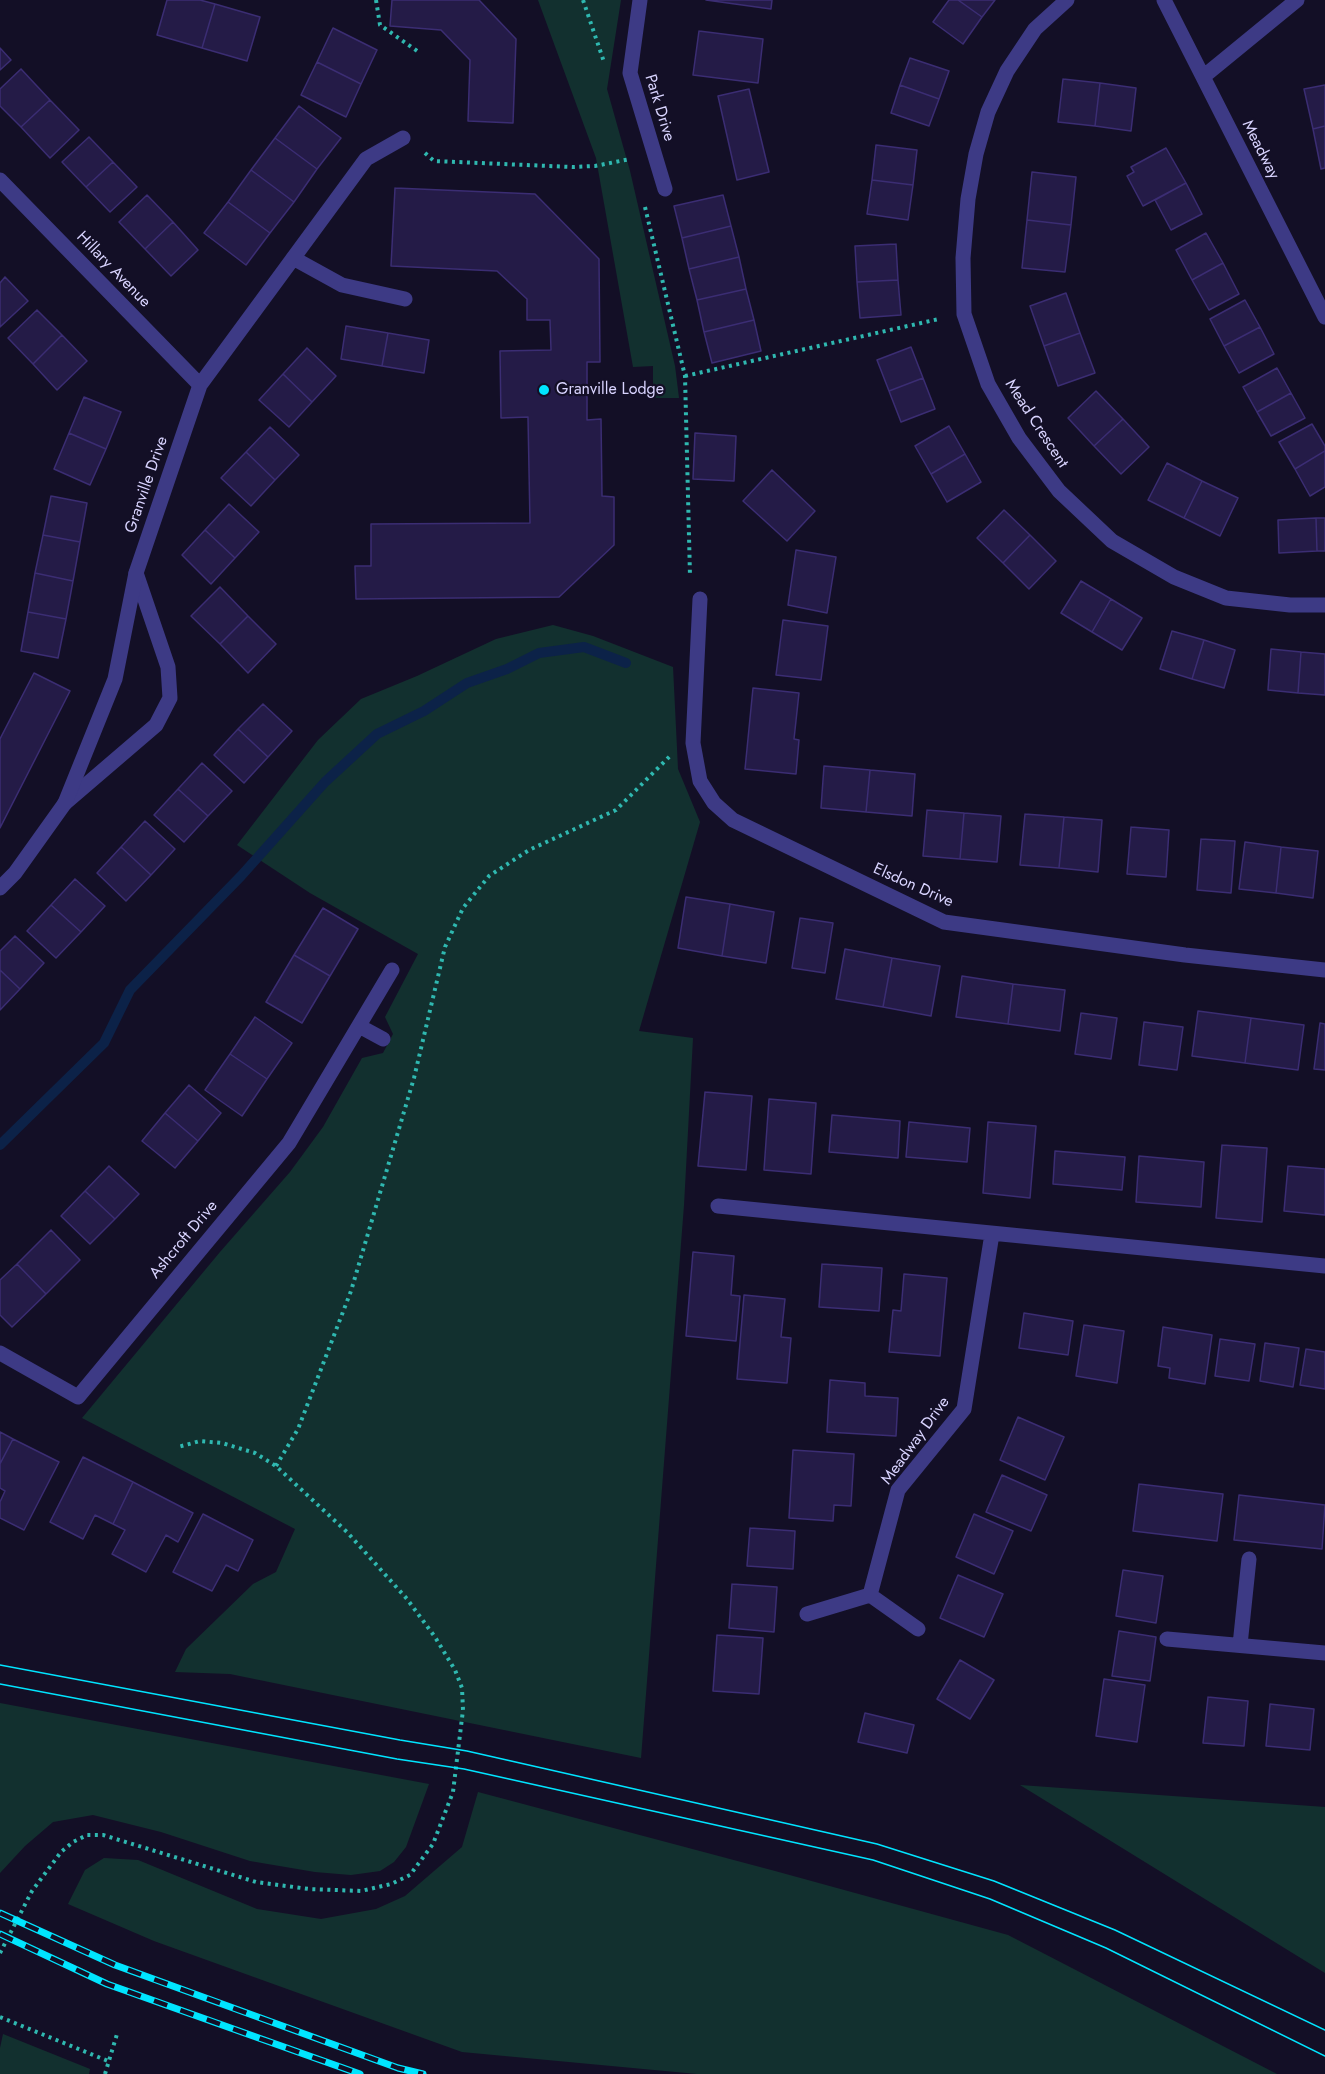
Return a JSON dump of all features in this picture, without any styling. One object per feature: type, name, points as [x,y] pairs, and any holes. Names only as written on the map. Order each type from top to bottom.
[{"type":"street","name":"Park Drive","points":[[640,0],[630,73],[665,189]]},
{"type":"street","name":"Mead Crescent","points":[[1067,0],[1035,29],[1007,71],[988,112],[976,154],[968,199],[963,258],[964,314],[988,384],[1020,438],[1059,491],[1112,541],[1174,577],[1226,598],[1290,605],[1325,605]]},
{"type":"street","name":"Meadway","points":[[1164,0],[1325,317]]},
{"type":"street","points":[[1203,77],[1297,0]]},
{"type":"street","name":"Granville Drive","points":[[0,888],[15,873],[65,802],[115,679],[136,573],[200,385],[366,159],[403,138]]},
{"type":"street","name":"Hillary Avenue","points":[[0,180],[200,385]]},
{"type":"street","points":[[293,258],[342,285],[405,299]]},
{"type":"street","points":[[65,802],[156,725],[170,698],[168,667],[136,573]]},
{"type":"street","name":"Elsdon Drive","points":[[700,599],[693,742],[700,781],[714,803],[733,820],[944,922],[1185,955],[1325,970]]},
{"type":"street","name":"Ashcroft Drive","points":[[0,1353],[78,1397],[289,1143],[392,970]]},
{"type":"street","points":[[359,1026],[383,1039]]},
{"type":"street","points":[[718,1206],[1325,1266]]},
{"type":"street","name":"Meadway Drive","points":[[870,1595],[898,1490],[964,1409],[992,1234]]},
{"type":"street","points":[[1240,1645],[1249,1559]]},
{"type":"street","points":[[807,1614],[870,1595],[918,1629]]},
{"type":"street","points":[[1167,1639],[1325,1653]]},
{"type":"path","points":[[376,0],[380,25],[420,53]]},
{"type":"path","points":[[583,0],[605,66]]},
{"type":"path","points":[[403,138],[434,161],[572,167],[595,166],[632,158]]},
{"type":"path","points":[[629,148],[635,168]]},
{"type":"path","points":[[643,199],[685,376],[690,580],[700,599]]},
{"type":"path","points":[[685,376],[964,314]]},
{"type":"path","points":[[276,1466],[298,1429],[351,1291],[414,1078],[445,947],[463,908],[489,876],[529,850],[616,810],[665,759],[693,742]]},
{"type":"path","points":[[0,1953],[32,1891],[62,1852],[73,1842],[87,1835],[103,1835],[256,1882],[309,1889],[361,1891],[391,1884],[410,1875],[432,1844],[453,1792],[464,1710],[462,1688],[455,1670],[435,1636],[407,1599],[347,1532],[276,1466],[255,1453],[222,1443],[200,1441],[178,1447]]},
{"type":"path","points":[[0,2017],[108,2061]]},
{"type":"path","points":[[105,2074],[117,2034]]},
{"type":"green space","points":[[538,0],[621,0],[607,89],[630,171],[675,366],[679,398],[653,398],[653,366],[633,367],[596,158]]},
{"type":"green space","points":[[553,625],[593,636],[673,667],[678,769],[700,822],[639,1031],[693,1038],[684,1205],[641,1758],[230,1674],[175,1672],[186,1649],[253,1584],[276,1572],[295,1529],[82,1418],[220,1252],[290,1172],[323,1127],[362,1058],[383,1053],[393,1034],[385,1017],[418,954],[310,893],[237,845],[318,740],[361,699],[496,639]]},
{"type":"green space","points":[[0,1703],[429,1784],[406,1847],[394,1862],[380,1871],[351,1875],[315,1872],[250,1861],[161,1832],[93,1815],[53,1822],[25,1846],[0,1873]]},
{"type":"green space","points":[[1020,1785],[1325,1807],[1325,1973]]},
{"type":"green space","points":[[478,1792],[1008,1935],[1277,2074],[697,2074],[462,2052],[154,1941],[68,1904],[85,1870],[104,1858],[138,1860],[257,1909],[321,1919],[376,1909],[405,1896],[462,1847]]},
{"type":"green space","points":[[3,2034],[90,2069],[89,2074],[0,2074],[0,2048]]},
{"type":"building","points":[[167,0],[200,0],[215,4],[202,48],[157,35]]},
{"type":"building","points":[[392,0],[479,0],[516,39],[513,123],[468,121],[470,60],[441,30],[390,26]]},
{"type":"building","points":[[706,0],[772,0],[771,9]]},
{"type":"building","points":[[949,0],[958,0],[982,17],[963,44],[933,22]]},
{"type":"building","points":[[958,0],[995,0],[982,17]]},
{"type":"building","points":[[215,4],[260,17],[247,61],[202,48]]},
{"type":"building","points":[[333,28],[377,50],[361,84],[317,62]]},
{"type":"building","points":[[699,31],[763,39],[758,83],[693,75]]},
{"type":"building","points":[[0,48],[11,60],[0,70]]},
{"type":"building","points":[[910,58],[949,71],[939,99],[900,85]]},
{"type":"building","points":[[317,62],[361,84],[346,117],[301,95]]},
{"type":"building","points":[[21,69],[50,100],[21,127],[0,106],[0,89]]},
{"type":"building","points":[[1063,79],[1100,83],[1095,126],[1058,122]]},
{"type":"building","points":[[1100,83],[1136,88],[1131,131],[1095,126]]},
{"type":"building","points":[[900,85],[939,99],[929,126],[891,113]]},
{"type":"building","points":[[1325,85],[1325,126],[1313,129],[1304,89]]},
{"type":"building","points":[[749,89],[769,172],[737,180],[718,96]]},
{"type":"building","points":[[50,100],[79,130],[50,158],[21,127]]},
{"type":"building","points":[[299,106],[341,138],[317,169],[275,138]]},
{"type":"building","points":[[1325,126],[1325,168],[1321,169],[1313,129]]},
{"type":"building","points":[[89,137],[113,162],[86,187],[62,162]]},
{"type":"building","points":[[275,138],[317,169],[294,202],[251,170]]},
{"type":"building","points":[[876,145],[917,150],[913,185],[872,180]]},
{"type":"building","points":[[1166,148],[1186,183],[1143,206],[1127,176],[1134,172],[1131,167]]},
{"type":"building","points":[[113,162],[137,187],[110,212],[86,187]]},
{"type":"building","points":[[251,170],[294,202],[270,233],[228,202]]},
{"type":"building","points":[[1032,172],[1076,177],[1071,225],[1027,220]]},
{"type":"building","points":[[872,180],[913,185],[908,220],[867,214]]},
{"type":"building","points":[[1186,183],[1202,214],[1171,230],[1155,200]]},
{"type":"building","name":"Granville Lodge","points":[[395,188],[535,194],[599,259],[600,362],[587,362],[587,420],[601,419],[602,496],[614,497],[614,545],[559,597],[356,599],[355,566],[371,566],[371,524],[530,523],[528,417],[501,418],[500,351],[551,350],[550,320],[527,320],[527,299],[497,271],[391,266]]},
{"type":"building","points":[[147,195],[173,222],[145,249],[119,222]]},
{"type":"building","points":[[723,195],[731,226],[682,238],[674,206]]},
{"type":"building","points":[[228,202],[270,233],[246,265],[204,233]]},
{"type":"building","points":[[1027,220],[1071,225],[1065,272],[1022,268]]},
{"type":"building","points":[[173,222],[198,250],[171,276],[145,249]]},
{"type":"building","points":[[731,226],[739,257],[689,269],[682,238]]},
{"type":"building","points":[[1206,233],[1223,263],[1192,280],[1176,250]]},
{"type":"building","points":[[896,244],[898,280],[857,282],[855,246]]},
{"type":"building","points":[[739,257],[746,289],[697,300],[689,269]]},
{"type":"building","points":[[1223,263],[1239,294],[1209,310],[1192,280]]},
{"type":"building","points":[[5,277],[28,301],[0,327],[0,283]]},
{"type":"building","points":[[898,280],[901,315],[860,318],[857,282]]},
{"type":"building","points":[[746,289],[754,320],[704,332],[697,300]]},
{"type":"building","points":[[1066,293],[1080,333],[1044,346],[1030,306]]},
{"type":"building","points":[[1245,300],[1260,327],[1224,346],[1210,319]]},
{"type":"building","points":[[37,310],[62,335],[33,364],[8,338]]},
{"type":"building","points":[[754,320],[761,351],[712,363],[704,332]]},
{"type":"building","points":[[346,326],[388,333],[382,366],[341,359]]},
{"type":"building","points":[[1260,327],[1274,354],[1239,373],[1224,346]]},
{"type":"building","points":[[388,333],[429,340],[424,373],[382,366]]},
{"type":"building","points":[[1080,333],[1095,373],[1058,386],[1044,346]]},
{"type":"building","points":[[62,335],[87,361],[57,390],[33,364]]},
{"type":"building","points":[[911,347],[923,378],[889,391],[877,360]]},
{"type":"building","points":[[307,348],[336,376],[312,402],[283,374]]},
{"type":"building","points":[[1277,368],[1291,393],[1257,412],[1243,387]]},
{"type":"building","points":[[283,374],[312,402],[289,427],[259,400]]},
{"type":"building","points":[[923,378],[935,409],[901,422],[889,391]]},
{"type":"building","points":[[1096,391],[1123,419],[1094,446],[1068,418]]},
{"type":"building","points":[[1291,393],[1305,418],[1271,436],[1257,412]]},
{"type":"building","points":[[84,397],[121,412],[106,449],[69,433]]},
{"type":"building","points":[[1123,419],[1149,447],[1121,474],[1094,446]]},
{"type":"building","points":[[1312,424],[1325,446],[1325,451],[1295,469],[1279,442]]},
{"type":"building","points":[[949,426],[965,454],[931,474],[915,446]]},
{"type":"building","points":[[270,427],[299,455],[275,480],[246,452]]},
{"type":"building","points":[[69,433],[106,449],[90,485],[54,469]]},
{"type":"building","points":[[695,433],[736,436],[734,481],[693,479]]},
{"type":"building","points":[[1325,451],[1325,487],[1310,496],[1295,469]]},
{"type":"building","points":[[246,452],[275,480],[251,506],[221,478]]},
{"type":"building","points":[[965,454],[981,482],[947,502],[931,474]]},
{"type":"building","points":[[1167,463],[1202,481],[1184,518],[1148,500]]},
{"type":"building","points":[[772,470],[815,511],[787,541],[743,501]]},
{"type":"building","points":[[1202,481],[1238,498],[1220,536],[1184,518]]},
{"type":"building","points":[[51,496],[87,503],[80,542],[43,535]]},
{"type":"building","points":[[229,504],[259,532],[235,558],[205,530]]},
{"type":"building","points":[[1004,510],[1030,535],[1003,563],[977,538]]},
{"type":"building","points":[[1316,518],[1325,518],[1325,551],[1317,551]]},
{"type":"building","points":[[1316,518],[1317,551],[1279,553],[1278,520]]},
{"type":"building","points":[[205,530],[235,558],[211,584],[182,555]]},
{"type":"building","points":[[43,535],[80,542],[73,581],[35,573]]},
{"type":"building","points":[[1030,535],[1056,561],[1029,589],[1003,563]]},
{"type":"building","points":[[796,550],[836,557],[827,613],[788,605]]},
{"type":"building","points":[[35,573],[73,581],[66,619],[28,612]]},
{"type":"building","points":[[1081,581],[1111,599],[1092,632],[1061,613]]},
{"type":"building","points":[[220,587],[248,616],[220,644],[191,616]]},
{"type":"building","points":[[1111,599],[1142,618],[1122,650],[1092,632]]},
{"type":"building","points":[[28,612],[66,619],[58,658],[21,651]]},
{"type":"building","points":[[248,616],[276,644],[248,673],[220,644]]},
{"type":"building","points":[[783,620],[828,626],[821,680],[776,675]]},
{"type":"building","points":[[1172,631],[1204,640],[1192,679],[1160,669]]},
{"type":"building","points":[[1204,640],[1235,650],[1224,688],[1192,679]]},
{"type":"building","points":[[1271,649],[1301,652],[1298,693],[1268,690]]},
{"type":"building","points":[[1301,652],[1325,654],[1325,695],[1298,693]]},
{"type":"building","points":[[34,673],[70,691],[0,828],[0,739]]},
{"type":"building","points":[[753,688],[799,693],[794,739],[799,740],[796,774],[745,769]]},
{"type":"building","points":[[263,704],[292,731],[268,757],[238,729]]},
{"type":"building","points":[[238,729],[268,757],[244,783],[214,755]]},
{"type":"building","points":[[202,763],[232,791],[208,816],[178,789]]},
{"type":"building","points":[[824,766],[870,770],[866,812],[821,808]]},
{"type":"building","points":[[870,770],[915,774],[912,816],[866,812]]},
{"type":"building","points":[[178,789],[208,816],[184,842],[154,815]]},
{"type":"building","points":[[927,810],[964,813],[960,859],[923,856]]},
{"type":"building","points":[[964,813],[1001,816],[997,862],[960,859]]},
{"type":"building","points":[[1025,814],[1064,817],[1059,868],[1020,865]]},
{"type":"building","points":[[1064,817],[1102,820],[1098,872],[1059,868]]},
{"type":"building","points":[[145,821],[175,849],[151,875],[121,847]]},
{"type":"building","points":[[1131,827],[1169,830],[1166,877],[1127,874]]},
{"type":"building","points":[[1201,839],[1235,841],[1231,893],[1197,890]]},
{"type":"building","points":[[1245,842],[1281,847],[1276,893],[1239,889]]},
{"type":"building","points":[[121,847],[151,875],[126,901],[97,873]]},
{"type":"building","points":[[1281,847],[1318,851],[1313,898],[1276,893]]},
{"type":"building","points":[[75,879],[105,906],[81,932],[51,905]]},
{"type":"building","points":[[686,897],[730,904],[722,956],[678,948]]},
{"type":"building","points":[[730,904],[774,912],[766,963],[722,956]]},
{"type":"building","points":[[51,905],[81,932],[56,958],[27,931]]},
{"type":"building","points":[[323,908],[358,929],[330,976],[294,955]]},
{"type":"building","points":[[800,918],[833,923],[825,973],[792,968]]},
{"type":"building","points":[[15,936],[44,963],[20,989],[0,970],[0,951]]},
{"type":"building","points":[[845,949],[892,958],[883,1007],[836,999]]},
{"type":"building","points":[[294,955],[330,976],[302,1023],[266,1002]]},
{"type":"building","points":[[892,958],[940,966],[931,1016],[883,1007]]},
{"type":"building","points":[[0,970],[20,989],[0,1010]]},
{"type":"building","points":[[962,976],[1013,984],[1008,1024],[956,1017]]},
{"type":"building","points":[[1013,984],[1065,990],[1060,1031],[1008,1024]]},
{"type":"building","points":[[1198,1011],[1251,1018],[1245,1063],[1192,1056]]},
{"type":"building","points":[[1081,1013],[1117,1018],[1111,1059],[1075,1054]]},
{"type":"building","points":[[255,1017],[292,1043],[267,1079],[230,1054]]},
{"type":"building","points":[[1251,1018],[1304,1025],[1298,1070],[1245,1063]]},
{"type":"building","points":[[1144,1022],[1183,1027],[1177,1070],[1139,1065]]},
{"type":"building","points":[[1320,1023],[1325,1024],[1325,1070],[1314,1069]]},
{"type":"building","points":[[230,1054],[267,1079],[242,1116],[205,1090]]},
{"type":"building","points":[[189,1085],[221,1113],[198,1141],[165,1113]]},
{"type":"building","points":[[705,1092],[752,1096],[746,1170],[698,1166]]},
{"type":"building","points":[[769,1099],[816,1103],[811,1174],[764,1170]]},
{"type":"building","points":[[165,1113],[198,1141],[175,1168],[142,1141]]},
{"type":"building","points":[[832,1115],[900,1121],[898,1158],[829,1152]]},
{"type":"building","points":[[909,1122],[970,1128],[967,1162],[906,1157]]},
{"type":"building","points":[[988,1122],[1036,1126],[1030,1198],[983,1193]]},
{"type":"building","points":[[1222,1145],[1267,1148],[1262,1222],[1216,1218]]},
{"type":"building","points":[[1055,1151],[1125,1157],[1122,1190],[1053,1184]]},
{"type":"building","points":[[1139,1156],[1204,1162],[1201,1207],[1136,1202]]},
{"type":"building","points":[[109,1166],[139,1194],[115,1219],[85,1191]]},
{"type":"building","points":[[1288,1166],[1325,1169],[1325,1215],[1284,1211]]},
{"type":"building","points":[[85,1191],[115,1219],[90,1244],[61,1216]]},
{"type":"building","points":[[51,1230],[80,1260],[46,1294],[17,1264]]},
{"type":"building","points":[[693,1252],[734,1256],[731,1295],[740,1296],[736,1341],[686,1336]]},
{"type":"building","points":[[17,1264],[46,1294],[12,1327],[0,1315],[0,1280]]},
{"type":"building","points":[[822,1264],[882,1268],[879,1311],[819,1307]]},
{"type":"building","points":[[904,1274],[947,1278],[940,1356],[889,1352],[893,1310],[901,1311]]},
{"type":"building","points":[[744,1295],[785,1299],[781,1337],[791,1338],[787,1383],[737,1379]]},
{"type":"building","points":[[1024,1313],[1073,1321],[1068,1355],[1019,1348]]},
{"type":"building","points":[[1084,1325],[1124,1331],[1117,1383],[1076,1376]]},
{"type":"building","points":[[1163,1327],[1212,1335],[1205,1384],[1169,1378],[1170,1368],[1158,1366]]},
{"type":"building","points":[[1220,1339],[1255,1344],[1249,1381],[1215,1376]]},
{"type":"building","points":[[1265,1343],[1299,1348],[1293,1387],[1260,1381]]},
{"type":"building","points":[[1306,1349],[1325,1352],[1325,1389],[1300,1385]]},
{"type":"building","points":[[830,1380],[865,1383],[865,1396],[898,1398],[896,1436],[827,1432]]},
{"type":"building","points":[[1018,1417],[1064,1437],[1045,1480],[1000,1460]]},
{"type":"building","points":[[0,1432],[13,1439],[0,1464]]},
{"type":"building","points":[[13,1439],[59,1462],[24,1530],[0,1518],[0,1502],[5,1491],[0,1488],[0,1464]]},
{"type":"building","points":[[793,1450],[854,1454],[851,1506],[834,1505],[833,1521],[789,1518]]},
{"type":"building","points":[[83,1457],[133,1482],[113,1524],[95,1515],[83,1539],[50,1522]]},
{"type":"building","points":[[1002,1475],[1047,1495],[1031,1531],[986,1512]]},
{"type":"building","points":[[133,1482],[193,1513],[178,1542],[166,1535],[146,1572],[112,1554],[125,1530],[113,1524]]},
{"type":"building","points":[[1139,1484],[1223,1494],[1217,1541],[1133,1531]]},
{"type":"building","points":[[1239,1495],[1325,1505],[1322,1549],[1234,1540]]},
{"type":"building","points":[[203,1514],[253,1540],[238,1571],[226,1565],[212,1591],[173,1572]]},
{"type":"building","points":[[974,1514],[1013,1531],[994,1574],[956,1557]]},
{"type":"building","points":[[750,1528],[795,1531],[793,1569],[747,1566]]},
{"type":"building","points":[[1123,1570],[1163,1576],[1156,1623],[1116,1616]]},
{"type":"building","points":[[958,1575],[1003,1594],[984,1637],[940,1618]]},
{"type":"building","points":[[732,1584],[777,1587],[774,1632],[729,1628]]},
{"type":"building","points":[[1119,1631],[1156,1637],[1150,1681],[1112,1676]]},
{"type":"building","points":[[717,1635],[763,1638],[759,1694],[713,1691]]},
{"type":"building","points":[[960,1660],[994,1680],[970,1719],[937,1699]]},
{"type":"building","points":[[1104,1679],[1145,1685],[1137,1742],[1096,1736]]},
{"type":"building","points":[[1208,1697],[1248,1701],[1244,1746],[1203,1743]]},
{"type":"building","points":[[1270,1704],[1314,1709],[1310,1750],[1266,1746]]},
{"type":"building","points":[[865,1713],[914,1725],[907,1753],[858,1742]]},
{"type":"waterway","points":[[0,1145],[104,1043],[130,990],[241,876],[325,782],[377,734],[424,711],[467,683],[507,669],[539,653],[584,647],[626,663]]},
{"type":"tram line","points":[[0,1665],[467,1751],[877,1844],[994,1881],[1115,1930],[1325,2030]]},
{"type":"tram line","points":[[0,1684],[397,1759],[464,1769],[873,1860],[990,1899],[1106,1948],[1325,2056]]},
{"type":"railway","points":[[0,1913],[115,1965],[398,2068],[423,2074]]},
{"type":"railway","points":[[0,1934],[107,1984],[360,2074]]},
{"type":"place","name":"Granville Lodge","points":[[544,390]]}]
